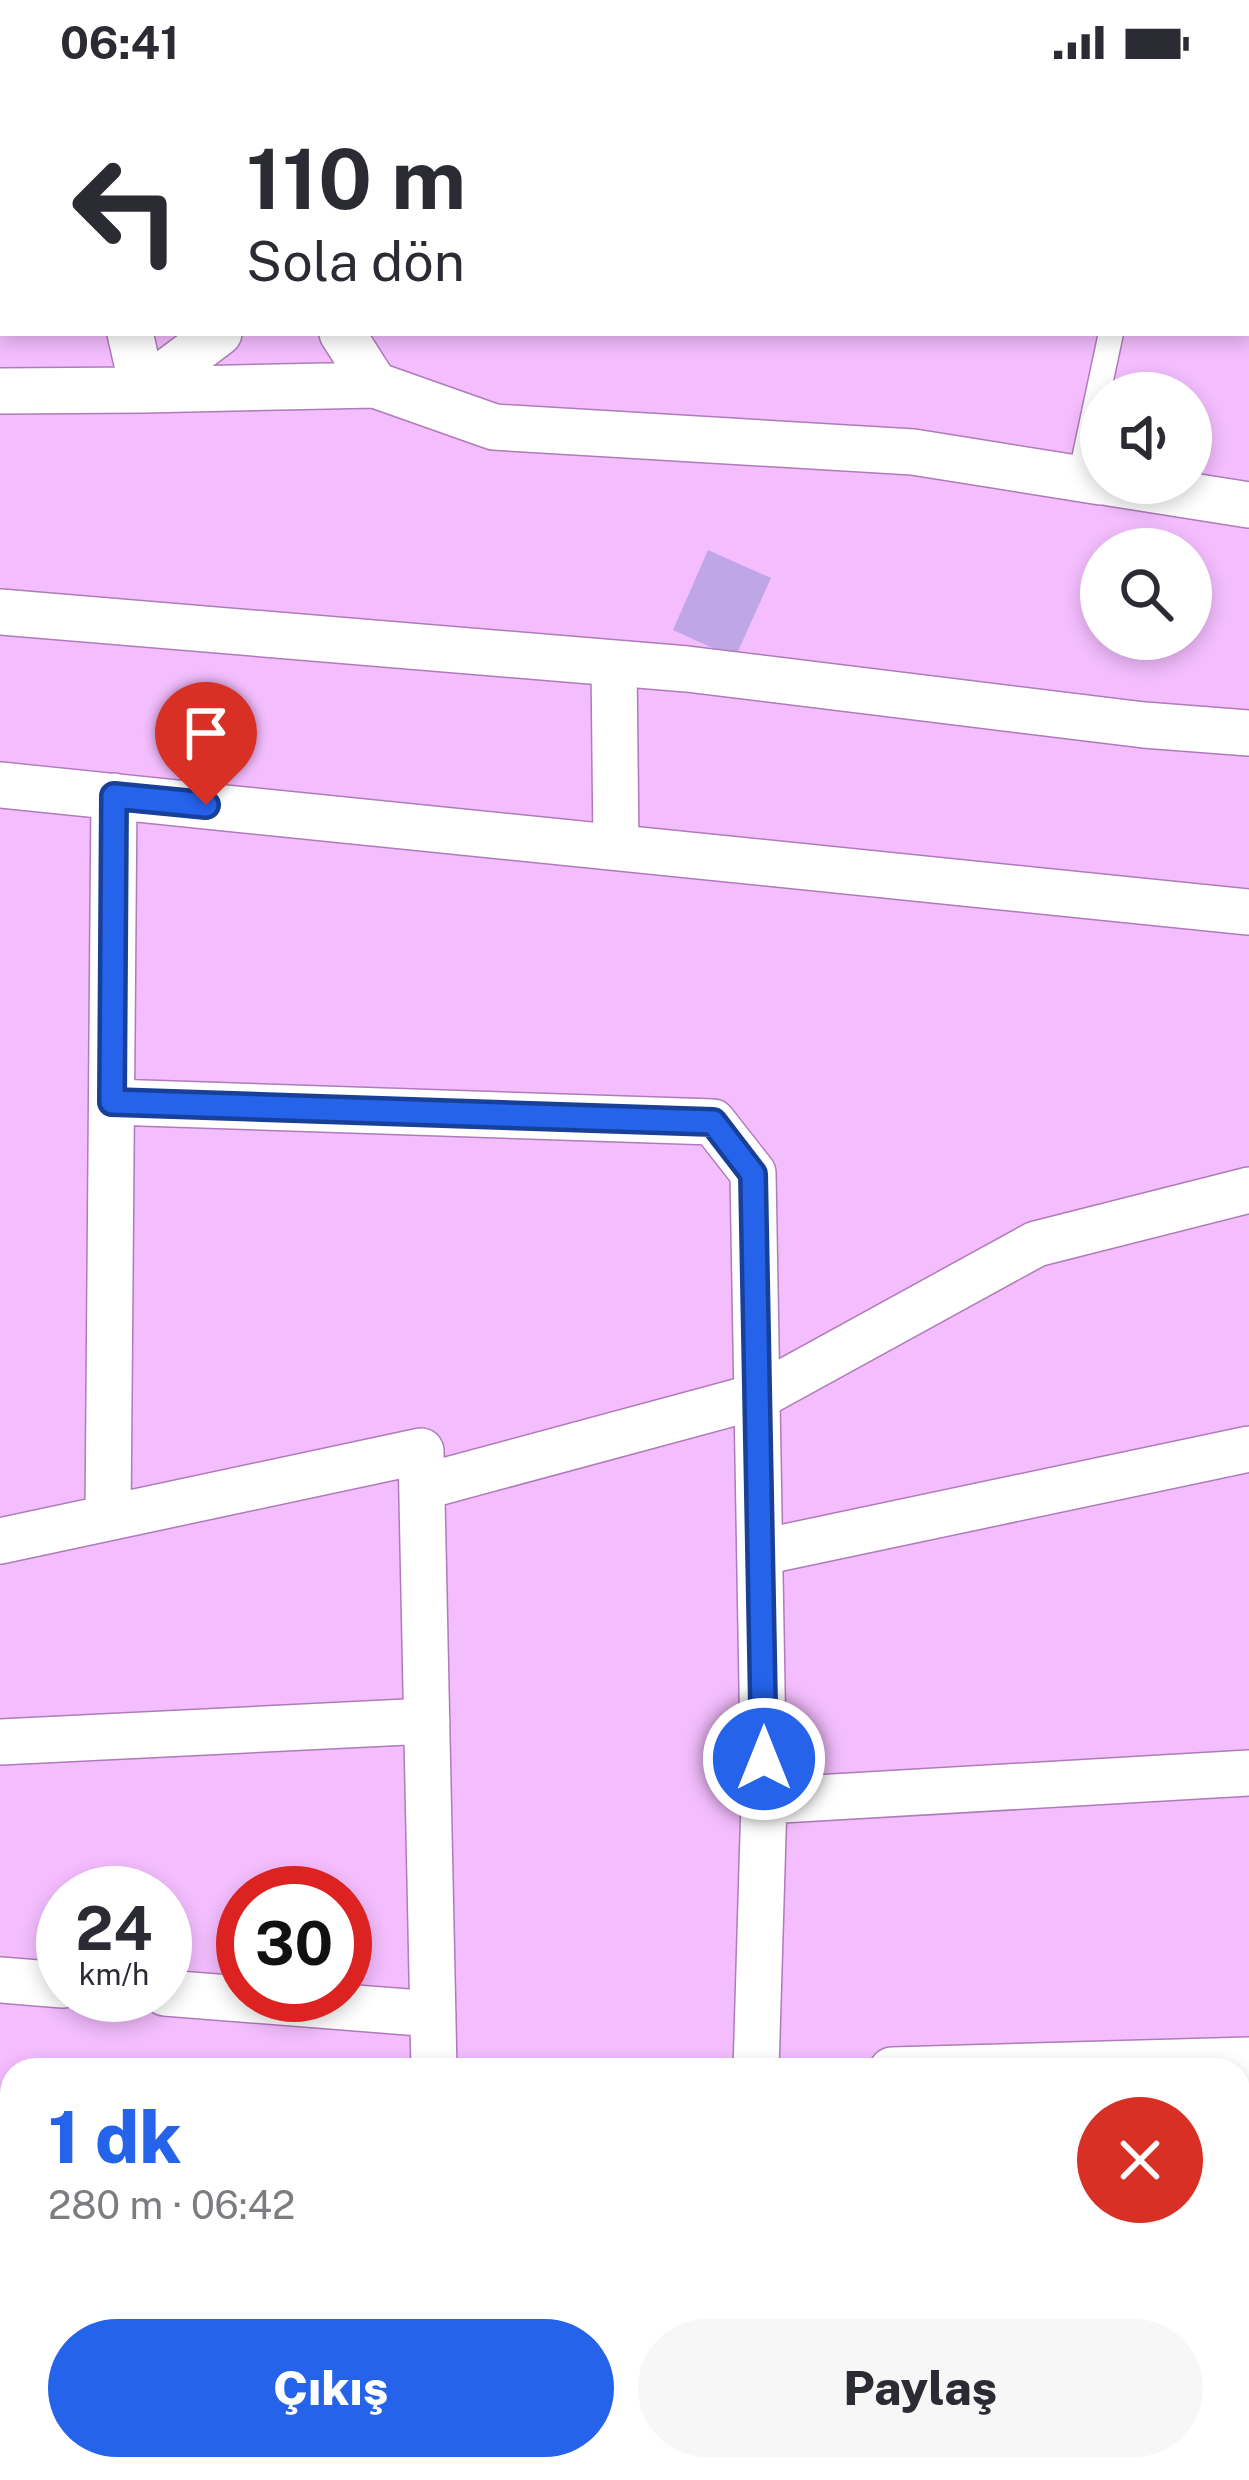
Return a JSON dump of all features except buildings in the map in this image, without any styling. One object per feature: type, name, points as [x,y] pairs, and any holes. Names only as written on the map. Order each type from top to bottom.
[{"type":"street","points":[[131,336],[143,390]]},
{"type":"street","points":[[143,390],[215,336]]},
{"type":"street","points":[[344,336],[375,385]]},
{"type":"street","points":[[0,391],[375,385],[494,427],[913,452],[1080,478]]},
{"type":"street","points":[[1212,499],[1249,505]]},
{"type":"street","points":[[0,612],[614,664],[1249,733]]},
{"type":"street","points":[[614,664],[616,846]]},
{"type":"street","points":[[0,785],[1249,912]]},
{"type":"street","points":[[108,1518],[114,796]]},
{"type":"street","points":[[112,1102],[713,1122],[753,1174],[764,1801],[756,2058]]},
{"type":"street","points":[[422,1487],[759,1396],[1036,1244],[1249,1190]]},
{"type":"street","points":[[763,1552],[1249,1449]]},
{"type":"street","points":[[0,1541],[422,1451],[434,2058]]},
{"type":"street","points":[[0,1742],[427,1721]]},
{"type":"street","points":[[764,1801],[1249,1773]]},
{"type":"street","points":[[0,1980],[36,1983]]},
{"type":"street","points":[[192,1995],[433,2014]]},
{"type":"lane","points":[[1107,372],[1111,336]]},
{"type":"route","points":[[206,805],[114,796],[112,1102],[713,1122],[753,1174],[764,1759]]}]
